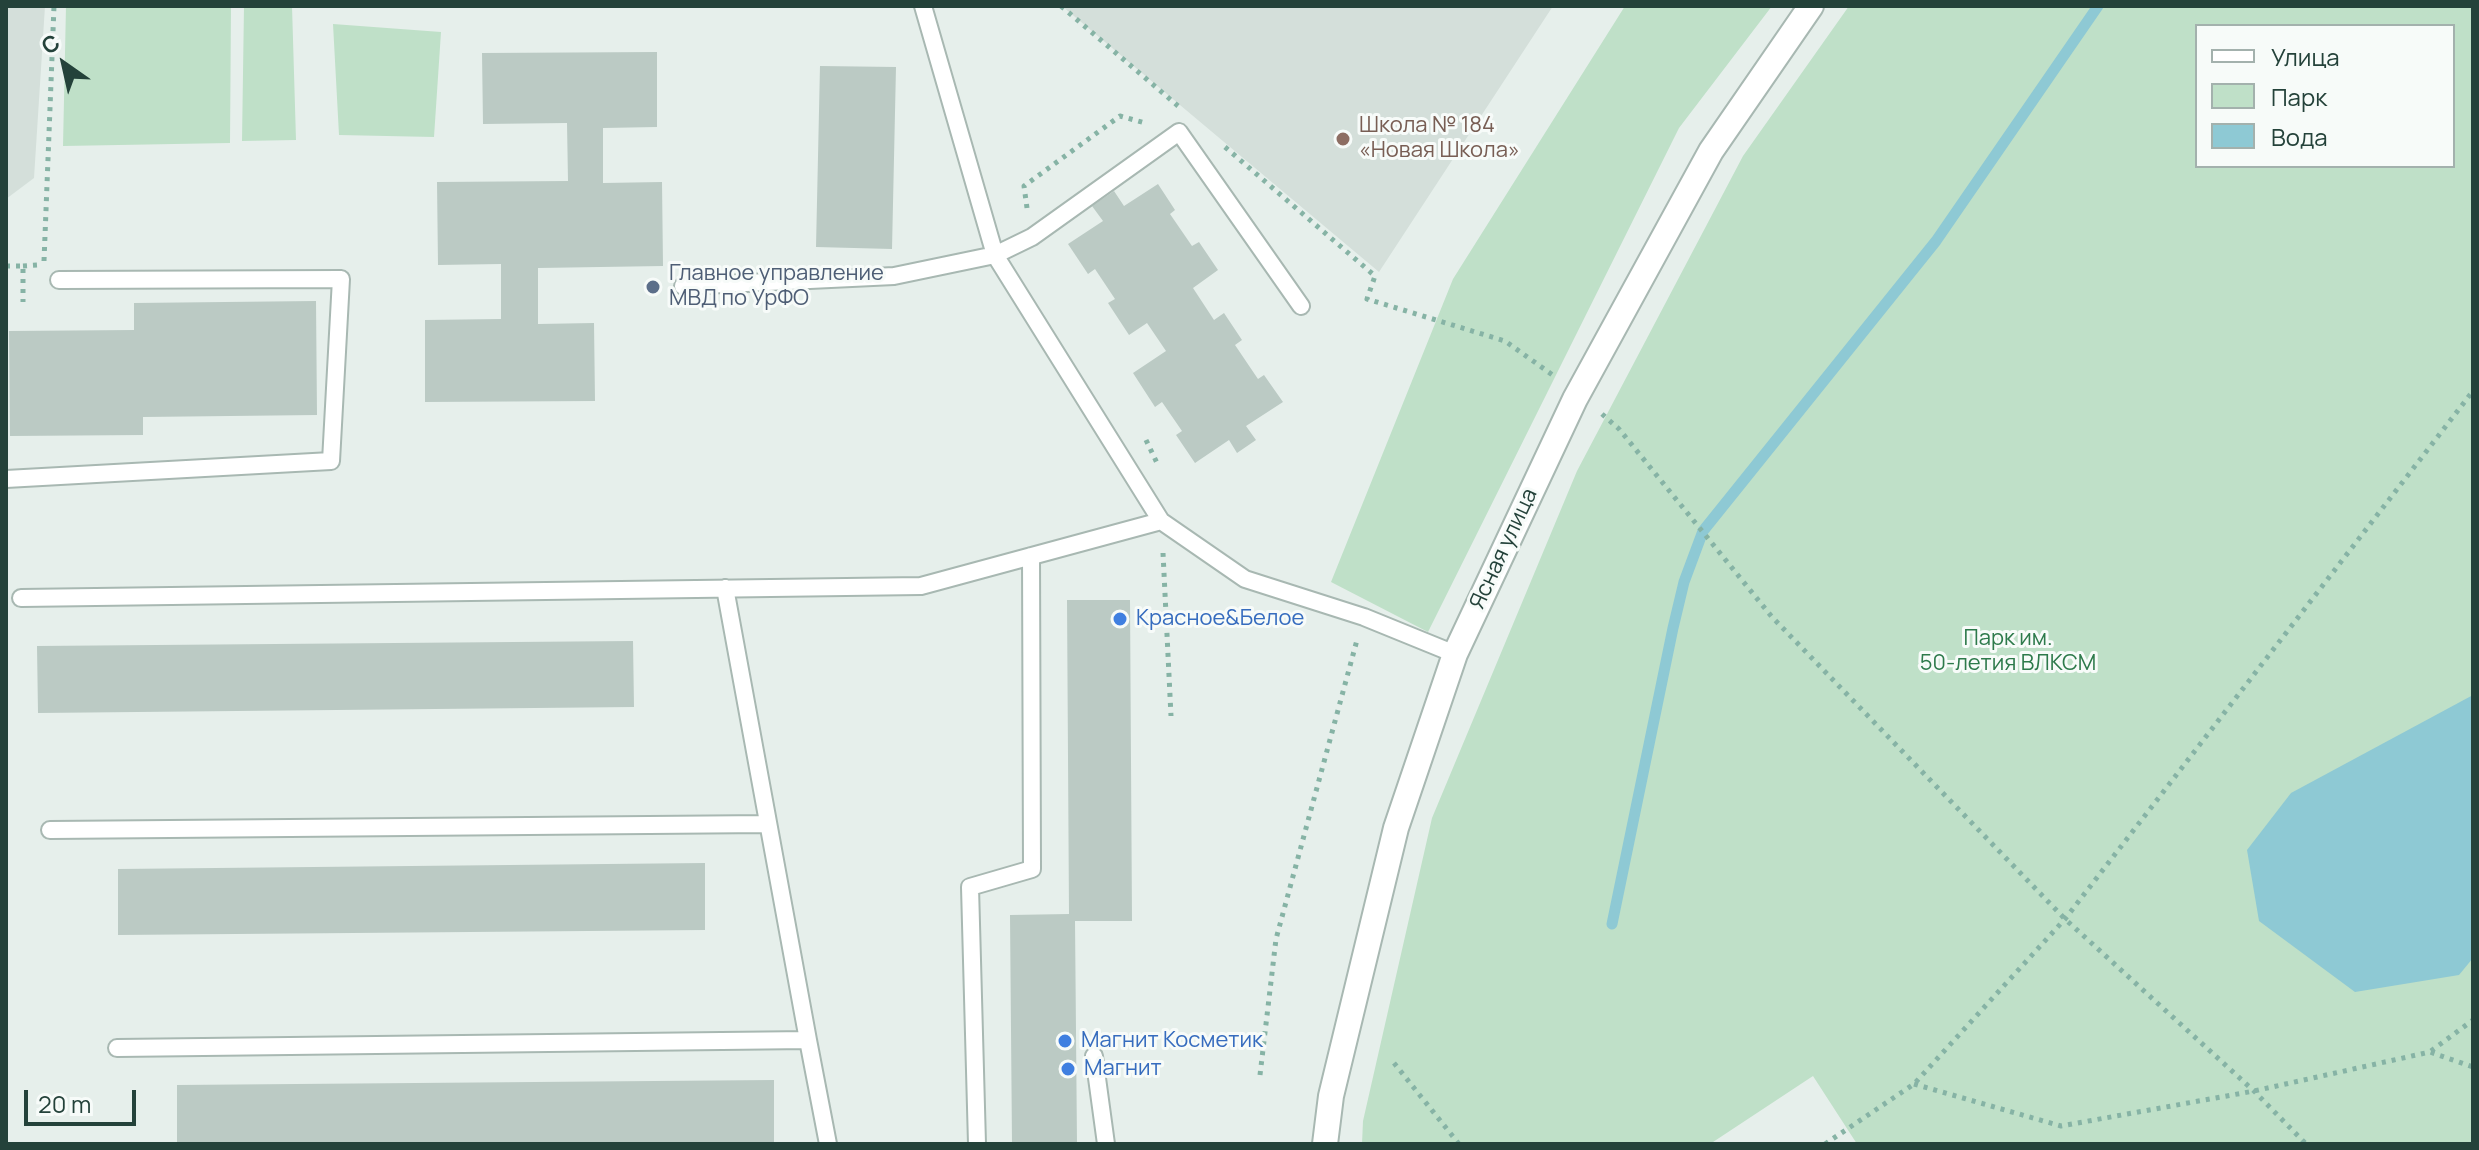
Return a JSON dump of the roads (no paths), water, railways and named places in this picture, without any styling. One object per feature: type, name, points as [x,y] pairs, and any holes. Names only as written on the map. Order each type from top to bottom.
[{"type":"street","name":"Ясная улица","points":[[1325,1144],[1331,1096],[1396,828],[1455,654],[1578,393],[1711,151],[1811,6]]},
{"type":"lane","points":[[923,6],[995,255],[1161,521],[1245,579],[1364,617],[1455,654]]},
{"type":"lane","points":[[683,286],[894,276],[995,255],[1032,237],[1179,132],[1301,306]]},
{"type":"lane","points":[[6,479],[331,461],[341,279],[59,280]]},
{"type":"lane","points":[[21,598],[921,586],[1161,521]]},
{"type":"lane","points":[[977,1144],[970,887],[1032,869],[1031,556]]},
{"type":"lane","points":[[725,588],[828,1144]]},
{"type":"lane","points":[[50,830],[768,824]]},
{"type":"lane","points":[[117,1048],[808,1040]]},
{"type":"lane","points":[[1094,1056],[1106,1144]]},
{"type":"water","points":[[2473,695],[2473,958],[2459,975],[2355,992],[2259,921],[2247,850],[2291,793]]},
{"type":"waterway","points":[[1612,924],[1673,628],[1684,582],[1703,531],[1936,241],[2098,6]]},
{"type":"place","name":"Школа № 184 «Новая Школа»","points":[[1343,139]]},
{"type":"place","name":"Главное управление МВД по УрФО","points":[[653,287]]},
{"type":"place","name":"Красное&Белое","points":[[1120,619]]},
{"type":"place","name":"Магнит Косметик","points":[[1065,1041]]},
{"type":"place","name":"Магнит","points":[[1068,1069]]},
{"type":"park label","name":"Парк им. 50-летия ВЛКСМ","points":[[2008,652]]}]
